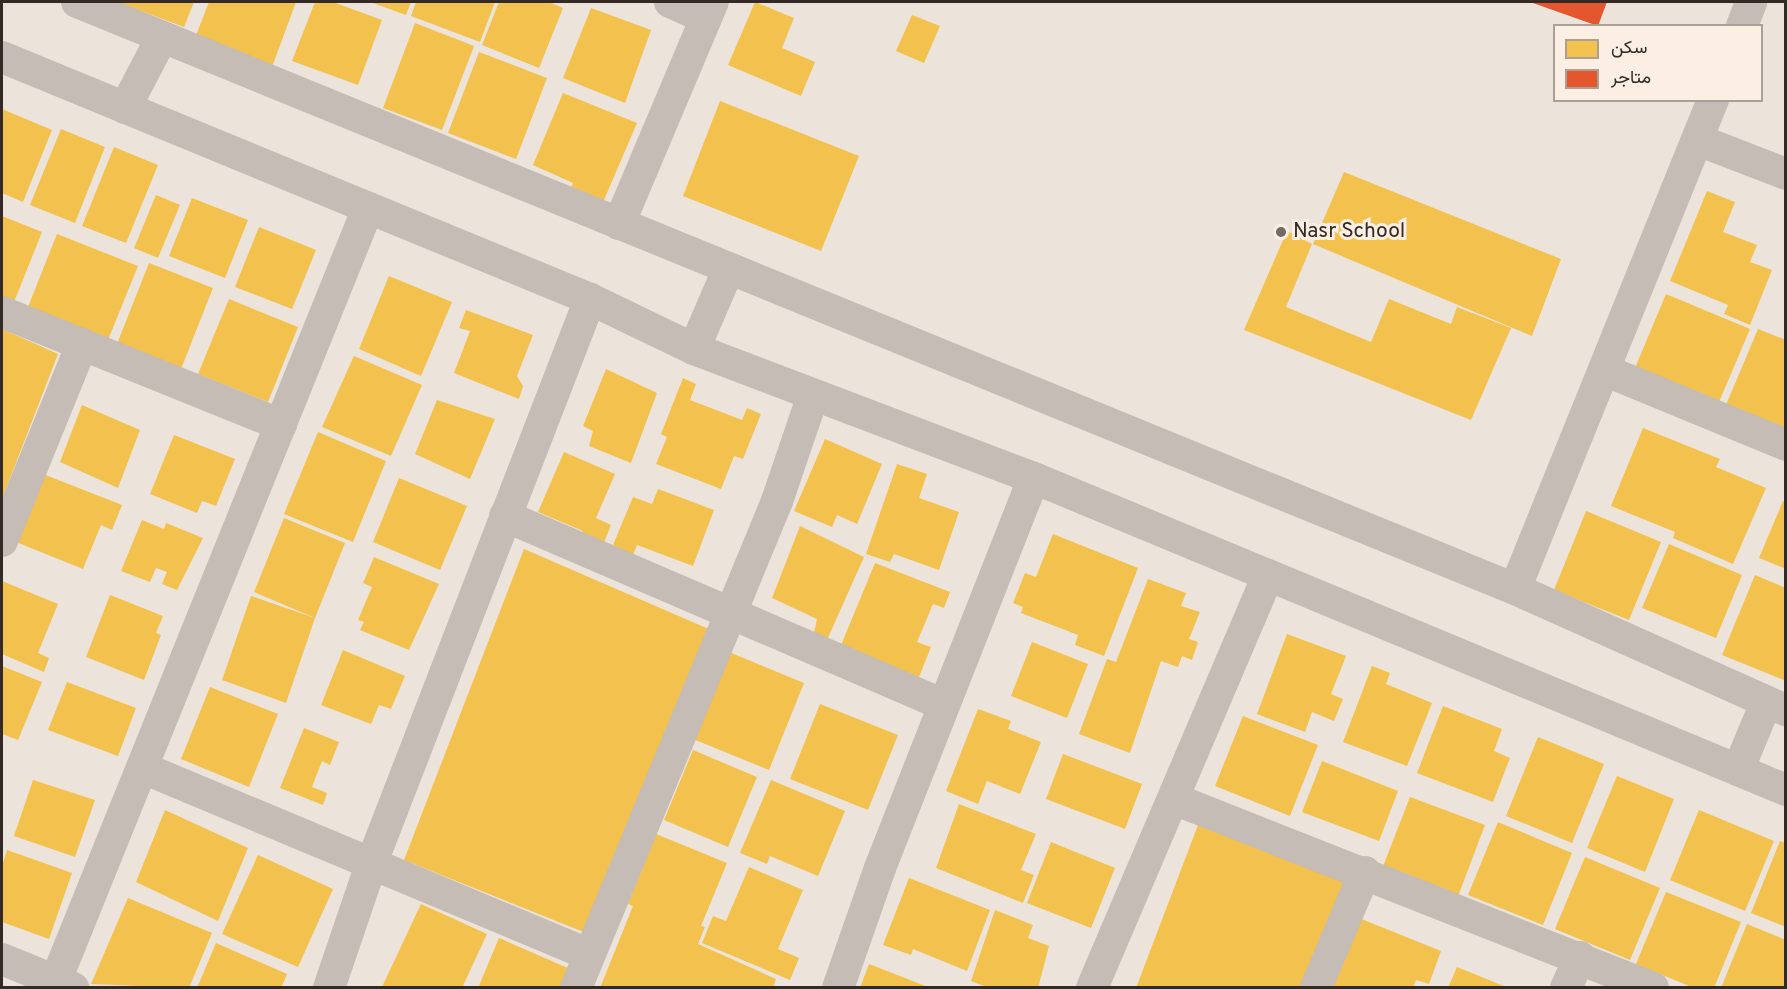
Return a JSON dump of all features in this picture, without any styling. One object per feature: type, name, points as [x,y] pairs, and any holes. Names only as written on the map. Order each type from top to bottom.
[{"type":"street","points":[[77,2],[728,270],[1515,589],[1776,706],[1738,770]]},
{"type":"street","points":[[619,224],[710,10],[670,2]]},
{"type":"street","points":[[1743,24],[1751,2]]},
{"type":"street","points":[[125,108],[162,37]]},
{"type":"street","points":[[2,57],[590,299],[694,349],[1034,478],[1267,577],[1785,790]]},
{"type":"street","points":[[1515,589],[1712,102]]},
{"type":"street","points":[[1698,140],[1785,174]]},
{"type":"street","points":[[2,959],[64,984],[143,768],[368,208]]},
{"type":"street","points":[[694,349],[728,270]]},
{"type":"street","points":[[329,987],[372,862],[590,299]]},
{"type":"street","points":[[2,312],[281,425]]},
{"type":"street","points":[[2,541],[82,344]]},
{"type":"street","points":[[1604,370],[1785,445]]},
{"type":"street","points":[[576,987],[777,501],[813,395]]},
{"type":"street","points":[[838,987],[943,705],[1034,478]]},
{"type":"street","points":[[505,516],[943,705]]},
{"type":"street","points":[[1092,987],[1267,577]]},
{"type":"street","points":[[143,768],[588,954]]},
{"type":"street","points":[[1174,799],[1365,872],[1653,987]]},
{"type":"street","points":[[1316,987],[1365,872]]},
{"type":"street","points":[[1566,987],[1580,957]]},
{"type":"building: سكن","points":[[117,2],[194,2],[184,27]]},
{"type":"building: سكن","points":[[209,2],[296,2],[272,67],[195,38]]},
{"type":"building: سكن","points":[[315,2],[333,2],[382,20],[358,85],[292,61]]},
{"type":"building: سكن","points":[[370,2],[411,2],[406,15]]},
{"type":"building: سكن","points":[[416,2],[495,2],[480,42],[411,16]]},
{"type":"building: سكن","points":[[499,2],[549,2],[563,8],[539,68],[482,45]]},
{"type":"building: سكن","points":[[755,2],[794,18],[782,48],[815,62],[801,96],[728,65]]},
{"type":"building: سكن","points":[[591,8],[651,30],[625,103],[563,78]]},
{"type":"building: سكن","points":[[912,15],[940,26],[924,63],[896,51]]},
{"type":"building: سكن","points":[[415,23],[474,46],[442,130],[383,108]]},
{"type":"building: سكن","points":[[479,52],[547,78],[516,159],[448,133]]},
{"type":"building: سكن","points":[[563,93],[637,123],[601,207],[568,195],[573,183],[533,165]]},
{"type":"building: سكن","points":[[720,101],[859,156],[821,251],[683,196]]},
{"type":"building: سكن","points":[[2,109],[52,130],[23,202],[2,193]]},
{"type":"building: سكن","points":[[61,129],[105,147],[75,223],[30,205]]},
{"type":"building: سكن","points":[[114,147],[158,165],[126,243],[82,226]]},
{"type":"building: سكن","points":[[1344,172],[1561,259],[1532,336],[1313,244]]},
{"type":"building: سكن","points":[[1707,191],[1735,202],[1723,232],[1757,245],[1750,262],[1772,270],[1750,325],[1724,314],[1728,305],[1670,281]]},
{"type":"building: سكن","points":[[156,195],[180,205],[158,258],[134,248]]},
{"type":"building: سكن","points":[[192,198],[248,220],[225,278],[169,256]]},
{"type":"building: سكن","points":[[2,216],[42,232],[14,302],[2,297]]},
{"type":"building: سكن","points":[[259,227],[316,250],[292,309],[235,287]]},
{"type":"building: سكن","points":[[1287,231],[1312,244],[1286,307],[1371,342],[1389,299],[1451,324],[1457,307],[1511,328],[1471,420],[1244,330]]},
{"type":"building: سكن","points":[[57,234],[138,266],[108,340],[28,307]]},
{"type":"building: سكن","points":[[149,263],[213,288],[179,374],[115,349]]},
{"type":"building: سكن","points":[[389,276],[452,302],[421,376],[359,349]]},
{"type":"building: سكن","points":[[1666,294],[1750,329],[1719,402],[1635,368]]},
{"type":"building: سكن","points":[[229,299],[298,327],[268,402],[198,374]]},
{"type":"building: سكن","points":[[466,310],[533,335],[517,376],[523,386],[519,399],[454,373],[470,331],[459,328]]},
{"type":"building: سكن","points":[[2,329],[58,354],[2,499]]},
{"type":"building: سكن","points":[[1758,329],[1786,340],[1786,429],[1726,405]]},
{"type":"building: سكن","points":[[354,356],[422,385],[391,456],[322,427]]},
{"type":"building: سكن","points":[[606,369],[657,393],[631,463],[589,446],[593,431],[583,426]]},
{"type":"building: سكن","points":[[683,378],[696,384],[690,400],[742,420],[747,408],[761,414],[743,459],[734,456],[721,489],[656,464],[667,437],[661,434]]},
{"type":"building: سكن","points":[[437,400],[495,419],[470,479],[415,454]]},
{"type":"building: سكن","points":[[82,405],[140,430],[118,488],[60,462]]},
{"type":"building: سكن","points":[[1643,428],[1720,459],[1716,467],[1766,488],[1733,564],[1673,538],[1675,532],[1611,506]]},
{"type":"building: سكن","points":[[318,432],[386,461],[353,542],[284,514]]},
{"type":"building: سكن","points":[[174,435],[235,459],[216,506],[202,501],[197,513],[150,494]]},
{"type":"building: سكن","points":[[825,439],[882,464],[857,524],[837,515],[832,527],[794,511]]},
{"type":"building: سكن","points":[[564,452],[615,474],[596,518],[611,525],[600,552],[579,543],[583,531],[538,512]]},
{"type":"building: سكن","points":[[897,464],[927,474],[919,498],[959,512],[939,570],[894,554],[890,562],[866,554]]},
{"type":"building: سكن","points":[[43,474],[122,505],[112,530],[101,525],[83,569],[16,542]]},
{"type":"building: سكن","points":[[399,478],[467,506],[440,570],[373,542]]},
{"type":"building: سكن","points":[[658,489],[714,510],[693,566],[637,545],[633,555],[613,545],[633,497],[652,504]]},
{"type":"building: سكن","points":[[1783,501],[1786,502],[1786,569],[1759,558]]},
{"type":"building: سكن","points":[[1586,511],[1661,542],[1629,620],[1554,590]]},
{"type":"building: سكن","points":[[284,518],[345,543],[315,618],[254,592]]},
{"type":"building: سكن","points":[[142,520],[164,529],[166,523],[203,538],[177,590],[162,584],[167,572],[156,568],[150,582],[121,571]]},
{"type":"building: سكن","points":[[800,526],[864,557],[827,640],[814,633],[817,619],[772,598]]},
{"type":"building: سكن","points":[[1053,534],[1138,568],[1104,656],[1075,645],[1078,635],[1021,613],[1023,607],[1013,603],[1025,573],[1036,577]]},
{"type":"building: سكن","points":[[1669,544],[1742,575],[1716,638],[1642,608]]},
{"type":"building: سكن","points":[[524,549],[711,630],[591,935],[404,860]]},
{"type":"building: سكن","points":[[374,557],[439,584],[409,650],[360,630],[364,622],[358,620],[372,587],[363,583]]},
{"type":"building: سكن","points":[[875,563],[950,592],[944,608],[933,604],[917,642],[931,647],[917,682],[839,650]]},
{"type":"building: سكن","points":[[1755,575],[1786,588],[1786,681],[1722,655]]},
{"type":"building: سكن","points":[[1148,579],[1186,593],[1181,606],[1200,612],[1189,639],[1198,642],[1192,660],[1182,656],[1178,667],[1161,661],[1130,753],[1079,734],[1107,659],[1116,662]]},
{"type":"building: سكن","points":[[2,581],[58,604],[38,653],[49,658],[44,672],[2,654]]},
{"type":"building: سكن","points":[[110,595],[163,616],[156,633],[161,635],[144,680],[86,657]]},
{"type":"building: سكن","points":[[251,596],[315,618],[286,703],[222,680]]},
{"type":"building: سكن","points":[[1287,634],[1346,656],[1331,694],[1343,699],[1334,721],[1312,712],[1305,732],[1257,714]]},
{"type":"building: سكن","points":[[1032,642],[1088,664],[1067,718],[1011,696]]},
{"type":"building: سكن","points":[[343,650],[405,676],[391,709],[379,705],[371,724],[321,705]]},
{"type":"building: سكن","points":[[729,652],[804,683],[769,770],[693,739]]},
{"type":"building: سكن","points":[[2,666],[42,682],[18,740],[2,734]]},
{"type":"building: سكن","points":[[1372,666],[1390,673],[1386,684],[1432,703],[1407,766],[1343,742]]},
{"type":"building: سكن","points":[[67,682],[136,708],[118,756],[48,730]]},
{"type":"building: سكن","points":[[210,687],[278,714],[249,787],[181,759]]},
{"type":"building: سكن","points":[[820,704],[898,735],[868,810],[790,779]]},
{"type":"building: سكن","points":[[1443,706],[1502,729],[1494,751],[1510,758],[1493,802],[1417,773]]},
{"type":"building: سكن","points":[[978,709],[1011,721],[1008,729],[1041,742],[1020,794],[987,781],[978,804],[946,791]]},
{"type":"building: سكن","points":[[1243,716],[1318,745],[1290,816],[1215,786]]},
{"type":"building: سكن","points":[[304,728],[339,742],[330,765],[322,761],[312,787],[327,793],[323,805],[280,788]]},
{"type":"building: سكن","points":[[1538,737],[1604,764],[1572,843],[1506,816]]},
{"type":"building: سكن","points":[[693,750],[757,777],[728,847],[664,820]]},
{"type":"building: سكن","points":[[1063,754],[1142,784],[1125,829],[1046,799]]},
{"type":"building: سكن","points":[[1322,761],[1398,791],[1379,841],[1302,812]]},
{"type":"building: سكن","points":[[1617,776],[1674,799],[1645,872],[1587,848]]},
{"type":"building: سكن","points":[[33,780],[95,800],[75,857],[14,836]]},
{"type":"building: سكن","points":[[771,780],[845,811],[818,876],[770,856],[767,864],[740,853]]},
{"type":"building: سكن","points":[[1410,797],[1485,825],[1457,899],[1382,869]]},
{"type":"building: سكن","points":[[959,804],[1036,834],[1021,870],[1034,875],[1023,903],[936,868]]},
{"type":"building: سكن","points":[[165,810],[248,848],[218,921],[136,882]]},
{"type":"building: سكن","points":[[1699,810],[1774,841],[1745,911],[1670,880]]},
{"type":"building: سكن","points":[[1498,822],[1572,853],[1543,925],[1468,895]]},
{"type":"building: سكن","points":[[1198,825],[1348,883],[1307,988],[1136,988]]},
{"type":"building: سكن","points":[[656,834],[727,863],[701,926],[705,927],[698,944],[776,979],[773,988],[600,988],[633,906],[628,904]]},
{"type":"building: سكن","points":[[1780,841],[1786,843],[1786,927],[1751,913]]},
{"type":"building: سكن","points":[[1051,842],[1115,868],[1091,928],[1027,903]]},
{"type":"building: سكن","points":[[7,850],[72,873],[49,939],[2,922],[2,866]]},
{"type":"building: سكن","points":[[258,855],[333,889],[298,967],[222,934]]},
{"type":"building: سكن","points":[[1585,857],[1660,888],[1630,960],[1555,929]]},
{"type":"building: سكن","points":[[749,867],[803,890],[778,949],[799,958],[790,980],[702,943],[713,916],[726,921]]},
{"type":"building: سكن","points":[[909,878],[990,910],[967,971],[913,949],[911,955],[883,945]]},
{"type":"building: سكن","points":[[1666,892],[1741,922],[1714,988],[1694,988],[1636,964]]},
{"type":"building: سكن","points":[[128,898],[212,933],[189,988],[91,984]]},
{"type":"building: سكن","points":[[421,904],[487,934],[462,988],[382,987]]},
{"type":"building: سكن","points":[[995,910],[1033,925],[1028,938],[1049,946],[1038,988],[989,988],[971,981]]},
{"type":"building: سكن","points":[[1359,918],[1441,951],[1429,984],[1416,980],[1413,988],[1332,987]]},
{"type":"building: سكن","points":[[1747,924],[1786,940],[1786,988],[1721,988]]},
{"type":"building: سكن","points":[[499,938],[570,969],[562,988],[478,988]]},
{"type":"building: سكن","points":[[216,943],[287,974],[281,988],[197,988]]},
{"type":"building: سكن","points":[[869,964],[928,987],[928,988],[860,988]]},
{"type":"building: سكن","points":[[1457,967],[1506,987],[1506,988],[1448,988]]},
{"type":"building: متاجر","points":[[1530,2],[1607,2],[1599,24],[1592,24]]},
{"type":"place","name":"Nasr School","points":[[1281,232]]}]
